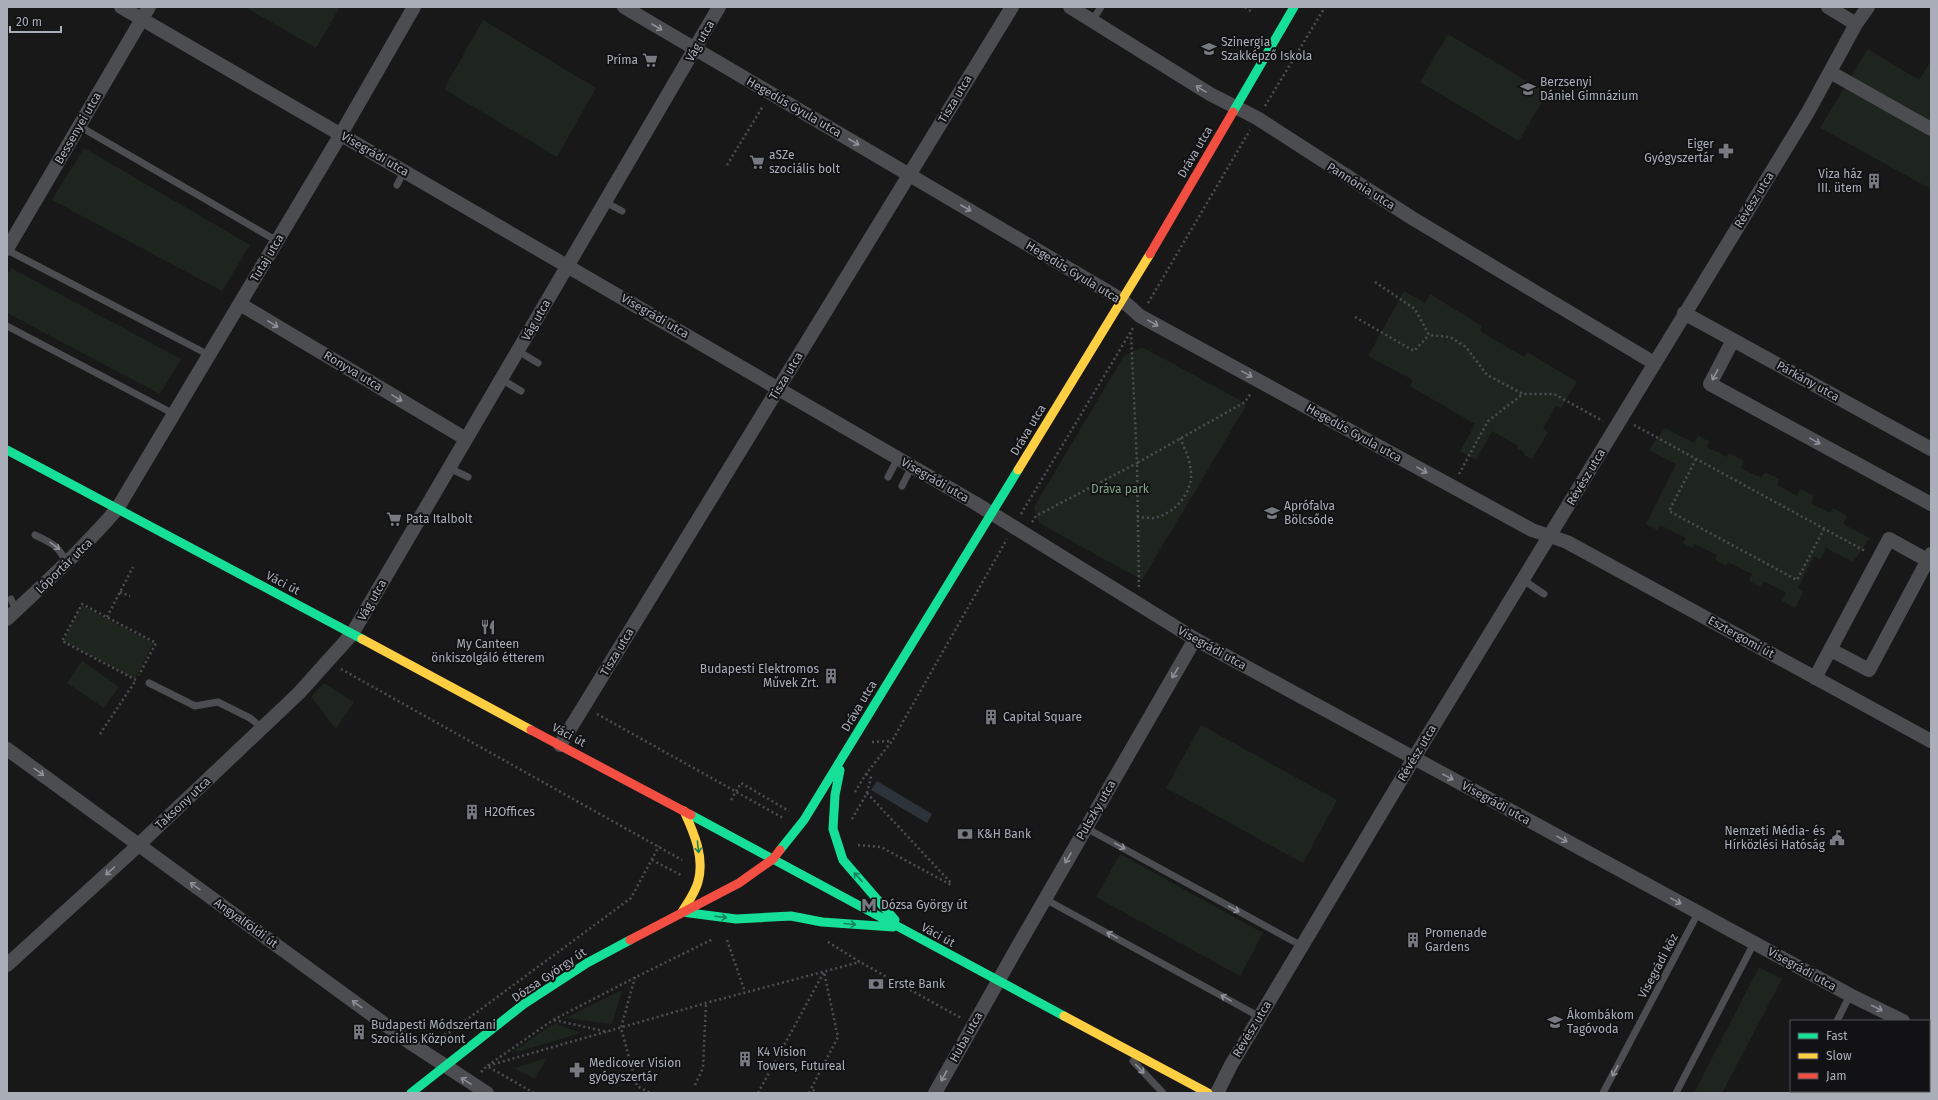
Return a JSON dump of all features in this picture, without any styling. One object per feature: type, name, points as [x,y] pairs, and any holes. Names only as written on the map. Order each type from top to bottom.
[{"type":"main road","name":"Dráva utca","points":[[774,859],[804,820],[1122,300],[1294,7]]},
{"type":"main road","name":"Váci út","points":[[7,450],[774,859],[1208,1093]]},
{"type":"main road","points":[[843,757],[835,795],[833,829],[842,860],[866,885],[901,928]]},
{"type":"main road","points":[[684,811],[697,840],[699,864],[698,882],[682,912],[736,919],[791,916],[822,922],[901,928]]},
{"type":"main road","name":"Dózsa György út","points":[[411,1093],[446,1067],[524,1004],[580,967],[739,883],[774,859]]},
{"type":"street","name":"Visegrádi utca","points":[[121,7],[145,13],[341,134],[992,513],[1195,639],[1698,913],[1850,995],[1901,1020]]},
{"type":"street","name":"Tutaj utca","points":[[117,509],[341,134],[414,7]]},
{"type":"street","name":"Hegedűs Gyula utca","points":[[624,7],[1122,300],[1140,316],[1532,530],[1549,536]]},
{"type":"street","name":"Vág utca","points":[[352,634],[719,7]]},
{"type":"street","name":"Tisza utca","points":[[560,745],[1012,7]]},
{"type":"street","name":"Pannónia utca","points":[[1070,7],[1210,94],[1257,118],[1412,218],[1654,363]]},
{"type":"street","points":[[1828,7],[1856,24]]},
{"type":"street","name":"Révész utca","points":[[1216,1093],[1414,758],[1684,313],[1808,112],[1856,24],[1868,7]]},
{"type":"street","name":"Bessenyei utca","points":[[7,249],[145,13]]},
{"type":"street","points":[[1830,72],[1931,129]]},
{"type":"street","name":"Ronyva utca","points":[[240,304],[466,439]]},
{"type":"street","name":"Párkány utca","points":[[1684,313],[1931,449]]},
{"type":"street","points":[[1733,340],[1710,384],[1931,504]]},
{"type":"street","name":"Lőportár utca","points":[[12,610],[68,564],[117,509]]},
{"type":"street","name":"Esztergomi út","points":[[1549,536],[1567,542],[1931,741]]},
{"type":"street","points":[[1815,678],[1889,539],[1929,557],[1869,670],[1831,650]]},
{"type":"street","name":"Taksony utca","points":[[7,965],[303,689],[352,634]]},
{"type":"street","name":"Pulszky utca","points":[[998,981],[1195,639]]},
{"type":"street","name":"Angyalföldi út","points":[[7,748],[446,1067],[487,1093]]},
{"type":"street","name":"Huba utca","points":[[935,1093],[998,981]]},
{"type":"lane","points":[[1092,21],[1101,7]]},
{"type":"lane","points":[[79,126],[277,241]]},
{"type":"lane","points":[[397,185],[404,171]]},
{"type":"lane","points":[[605,202],[622,211]]},
{"type":"lane","points":[[7,249],[209,355]]},
{"type":"lane","points":[[7,326],[174,414]]},
{"type":"lane","points":[[518,351],[538,363]]},
{"type":"lane","points":[[501,379],[521,391]]},
{"type":"lane","points":[[888,477],[898,458]]},
{"type":"lane","points":[[902,486],[912,466]]},
{"type":"lane","points":[[449,468],[468,477]]},
{"type":"lane","points":[[35,535],[54,544],[62,552],[68,564]]},
{"type":"lane","points":[[1523,580],[1544,594]]},
{"type":"lane","points":[[149,683],[195,706],[218,702],[250,718],[262,728]]},
{"type":"lane","points":[[1086,828],[1302,946]]},
{"type":"lane","points":[[1045,899],[1260,1017]]},
{"type":"lane","name":"Visegrádi köz","points":[[1604,1093],[1622,1051],[1698,913]]},
{"type":"lane","name":"Visegrádi utca","points":[[1676,1093],[1754,943]]},
{"type":"lane","name":"Visegrádi utca","points":[[1838,1020],[1850,995]]},
{"type":"lane","name":"Váci út","points":[[1117,1045],[1163,1093]]},
{"type":"path","points":[[1245,7],[1252,12]]},
{"type":"path","points":[[858,787],[866,774],[892,741],[1020,530],[1140,316],[1257,118],[1325,7]]},
{"type":"path","points":[[727,165],[771,93]]},
{"type":"path","points":[[1375,282],[1415,309],[1429,335]]},
{"type":"path","points":[[1355,317],[1414,352],[1429,335]]},
{"type":"path","points":[[1131,333],[1137,463],[1138,604]]},
{"type":"path","points":[[1429,335],[1450,337],[1466,347],[1487,375],[1523,394],[1554,394],[1696,459],[1878,559]]},
{"type":"path","points":[[1020,530],[1036,516],[1137,463],[1244,402],[1259,381]]},
{"type":"path","points":[[1452,486],[1488,421],[1523,394]]},
{"type":"path","points":[[1137,517],[1153,518],[1167,513],[1178,504],[1187,492],[1191,474],[1190,461],[1180,438]]},
{"type":"path","points":[[1696,459],[1670,511],[1797,580],[1824,529]]},
{"type":"path","points":[[107,617],[133,567]]},
{"type":"path","points":[[120,592],[130,596]]},
{"type":"path","points":[[100,734],[136,680],[156,644],[82,604],[62,641],[136,680]]},
{"type":"path","points":[[328,662],[683,860]]},
{"type":"path","points":[[584,706],[761,805]]},
{"type":"path","points":[[850,820],[867,793],[871,778],[866,774]]},
{"type":"path","points":[[731,800],[741,783],[791,813]]},
{"type":"path","points":[[867,793],[953,886],[881,847]]},
{"type":"path","points":[[423,1034],[437,1038],[450,1032],[631,898],[659,846]]},
{"type":"path","points":[[652,860],[682,876]]},
{"type":"path","points":[[468,1082],[487,1066],[553,1020],[713,939]]},
{"type":"path","points":[[727,940],[745,992]]},
{"type":"path","points":[[836,946],[860,962],[973,1025]]},
{"type":"path","points":[[487,1066],[745,992],[860,962]]},
{"type":"path","points":[[809,1093],[838,1037],[824,972]]},
{"type":"path","points":[[758,1093],[824,972]]},
{"type":"path","points":[[636,977],[621,1028],[638,1086],[650,1093]]},
{"type":"path","points":[[694,1085],[703,1068],[706,1003]]},
{"type":"path","points":[[553,1020],[608,1032]]},
{"type":"path","points":[[487,1066],[534,1093]]},
{"type":"path","points":[[811,1089],[818,1093]]},
{"type":"green space","points":[[245,7],[340,7],[316,48]]},
{"type":"green space","points":[[483,20],[596,88],[557,157],[444,89]]},
{"type":"green space","points":[[1448,34],[1547,93],[1519,141],[1420,82]]},
{"type":"green space","points":[[1868,49],[1919,80],[1931,61],[1931,189],[1820,128]]},
{"type":"green space","points":[[84,148],[250,245],[222,291],[52,200]]},
{"type":"green space","points":[[11,268],[181,359],[160,394],[7,313],[7,275]]},
{"type":"green space","points":[[1404,291],[1425,303],[1430,294],[1482,326],[1480,331],[1524,357],[1527,352],[1577,382],[1561,408],[1556,406],[1543,429],[1548,432],[1532,459],[1524,455],[1525,453],[1517,448],[1518,446],[1492,431],[1476,460],[1460,451],[1475,424],[1410,386],[1413,380],[1368,356]]},
{"type":"green space","name":"Dráva park","points":[[1142,347],[1247,404],[1142,580],[1039,523],[1034,507],[1124,356]]},
{"type":"green space","points":[[1665,428],[1694,443],[1698,436],[1709,441],[1707,447],[1727,457],[1729,453],[1744,461],[1741,468],[1761,478],[1765,472],[1779,479],[1777,485],[1797,496],[1801,489],[1814,496],[1811,503],[1830,513],[1833,508],[1847,516],[1843,524],[1870,538],[1853,562],[1826,548],[1820,560],[1814,556],[1798,588],[1804,591],[1795,608],[1782,601],[1786,593],[1763,581],[1760,587],[1749,581],[1752,574],[1728,562],[1726,566],[1715,560],[1717,555],[1695,544],[1693,548],[1683,543],[1686,538],[1660,525],[1657,530],[1646,524],[1676,464],[1649,450]]},
{"type":"green space","points":[[82,605],[153,643],[135,679],[63,641]]},
{"type":"green space","points":[[82,661],[119,687],[104,708],[67,683]]},
{"type":"green space","points":[[324,683],[354,702],[336,729],[311,697]]},
{"type":"green space","points":[[1201,725],[1337,800],[1303,863],[1166,788]]},
{"type":"green space","points":[[1120,854],[1263,933],[1240,976],[1096,897]]},
{"type":"green space","points":[[1759,967],[1782,979],[1722,1093],[1694,1093]]},
{"type":"green space","points":[[622,990],[612,1024],[565,1018]]},
{"type":"green space","points":[[555,1023],[581,1033],[517,1052],[515,1050]]},
{"type":"green space","points":[[547,1058],[535,1079],[514,1068]]},
{"type":"shaded area","points":[[877,781],[932,814],[927,823],[871,790]]},
{"type":"traffic: fast","points":[[1233,112],[1294,7]]},
{"type":"traffic: fast","points":[[7,450],[362,639]]},
{"type":"traffic: fast","points":[[780,850],[804,820],[1018,470]]},
{"type":"traffic: fast","points":[[840,770],[835,795],[833,829],[843,860],[895,920]]},
{"type":"traffic: fast","points":[[691,815],[1064,1016]]},
{"type":"traffic: fast","points":[[682,912],[736,919],[791,916],[822,922],[893,927]]},
{"type":"traffic: fast","points":[[411,1093],[524,1004],[587,963],[630,940]]},
{"type":"traffic: slow","points":[[1018,470],[1150,254]]},
{"type":"traffic: slow","points":[[362,639],[531,730]]},
{"type":"traffic: slow","points":[[682,912],[697,886],[700,873],[699,855],[695,837],[684,811]]},
{"type":"traffic: slow","points":[[1064,1016],[1208,1093]]},
{"type":"traffic: jam","points":[[1150,254],[1233,112]]},
{"type":"traffic: jam","points":[[531,730],[691,815]]},
{"type":"traffic: jam","points":[[630,940],[739,883],[773,859],[780,850]]},
{"type":"place","name":"Szinergia Szakképző Iskola","points":[[1209,49]]},
{"type":"place","name":"Príma","points":[[650,60]]},
{"type":"place","name":"Berzsenyi Dániel Gimnázium","points":[[1528,89]]},
{"type":"place","name":"Eiger Gyógyszertár","points":[[1726,151]]},
{"type":"place","name":"aSZe szociális bolt","points":[[757,162]]},
{"type":"place","name":"Viza ház III. ütem","points":[[1874,181]]},
{"type":"place","name":"Aprófalva Bölcsőde","points":[[1272,513]]},
{"type":"place","name":"Pata Italbolt","points":[[394,519]]},
{"type":"place","name":"My Canteen önkiszolgáló étterem","points":[[488,627]]},
{"type":"place","name":"Budapesti Elektromos Művek Zrt.","points":[[831,676]]},
{"type":"place","name":"Capital Square","points":[[991,717]]},
{"type":"place","name":"H2Offices","points":[[472,812]]},
{"type":"place","name":"K&H Bank","points":[[965,834]]},
{"type":"place","name":"Nemzeti Média- és Hírközlési Hatóság","points":[[1837,838]]},
{"type":"place","name":"Dózsa György út","points":[[869,905]]},
{"type":"place","name":"Promenade Gardens","points":[[1413,940]]},
{"type":"place","name":"Erste Bank","points":[[876,984]]},
{"type":"place","name":"Ákombákom Tagóvoda","points":[[1555,1022]]},
{"type":"place","name":"Budapesti Módszertani Szociális Központ","points":[[359,1032]]},
{"type":"place","name":"K4 Vision Towers, Futureal","points":[[745,1059]]},
{"type":"place","name":"Medicover Vision gyógyszertár","points":[[577,1070]]}]
